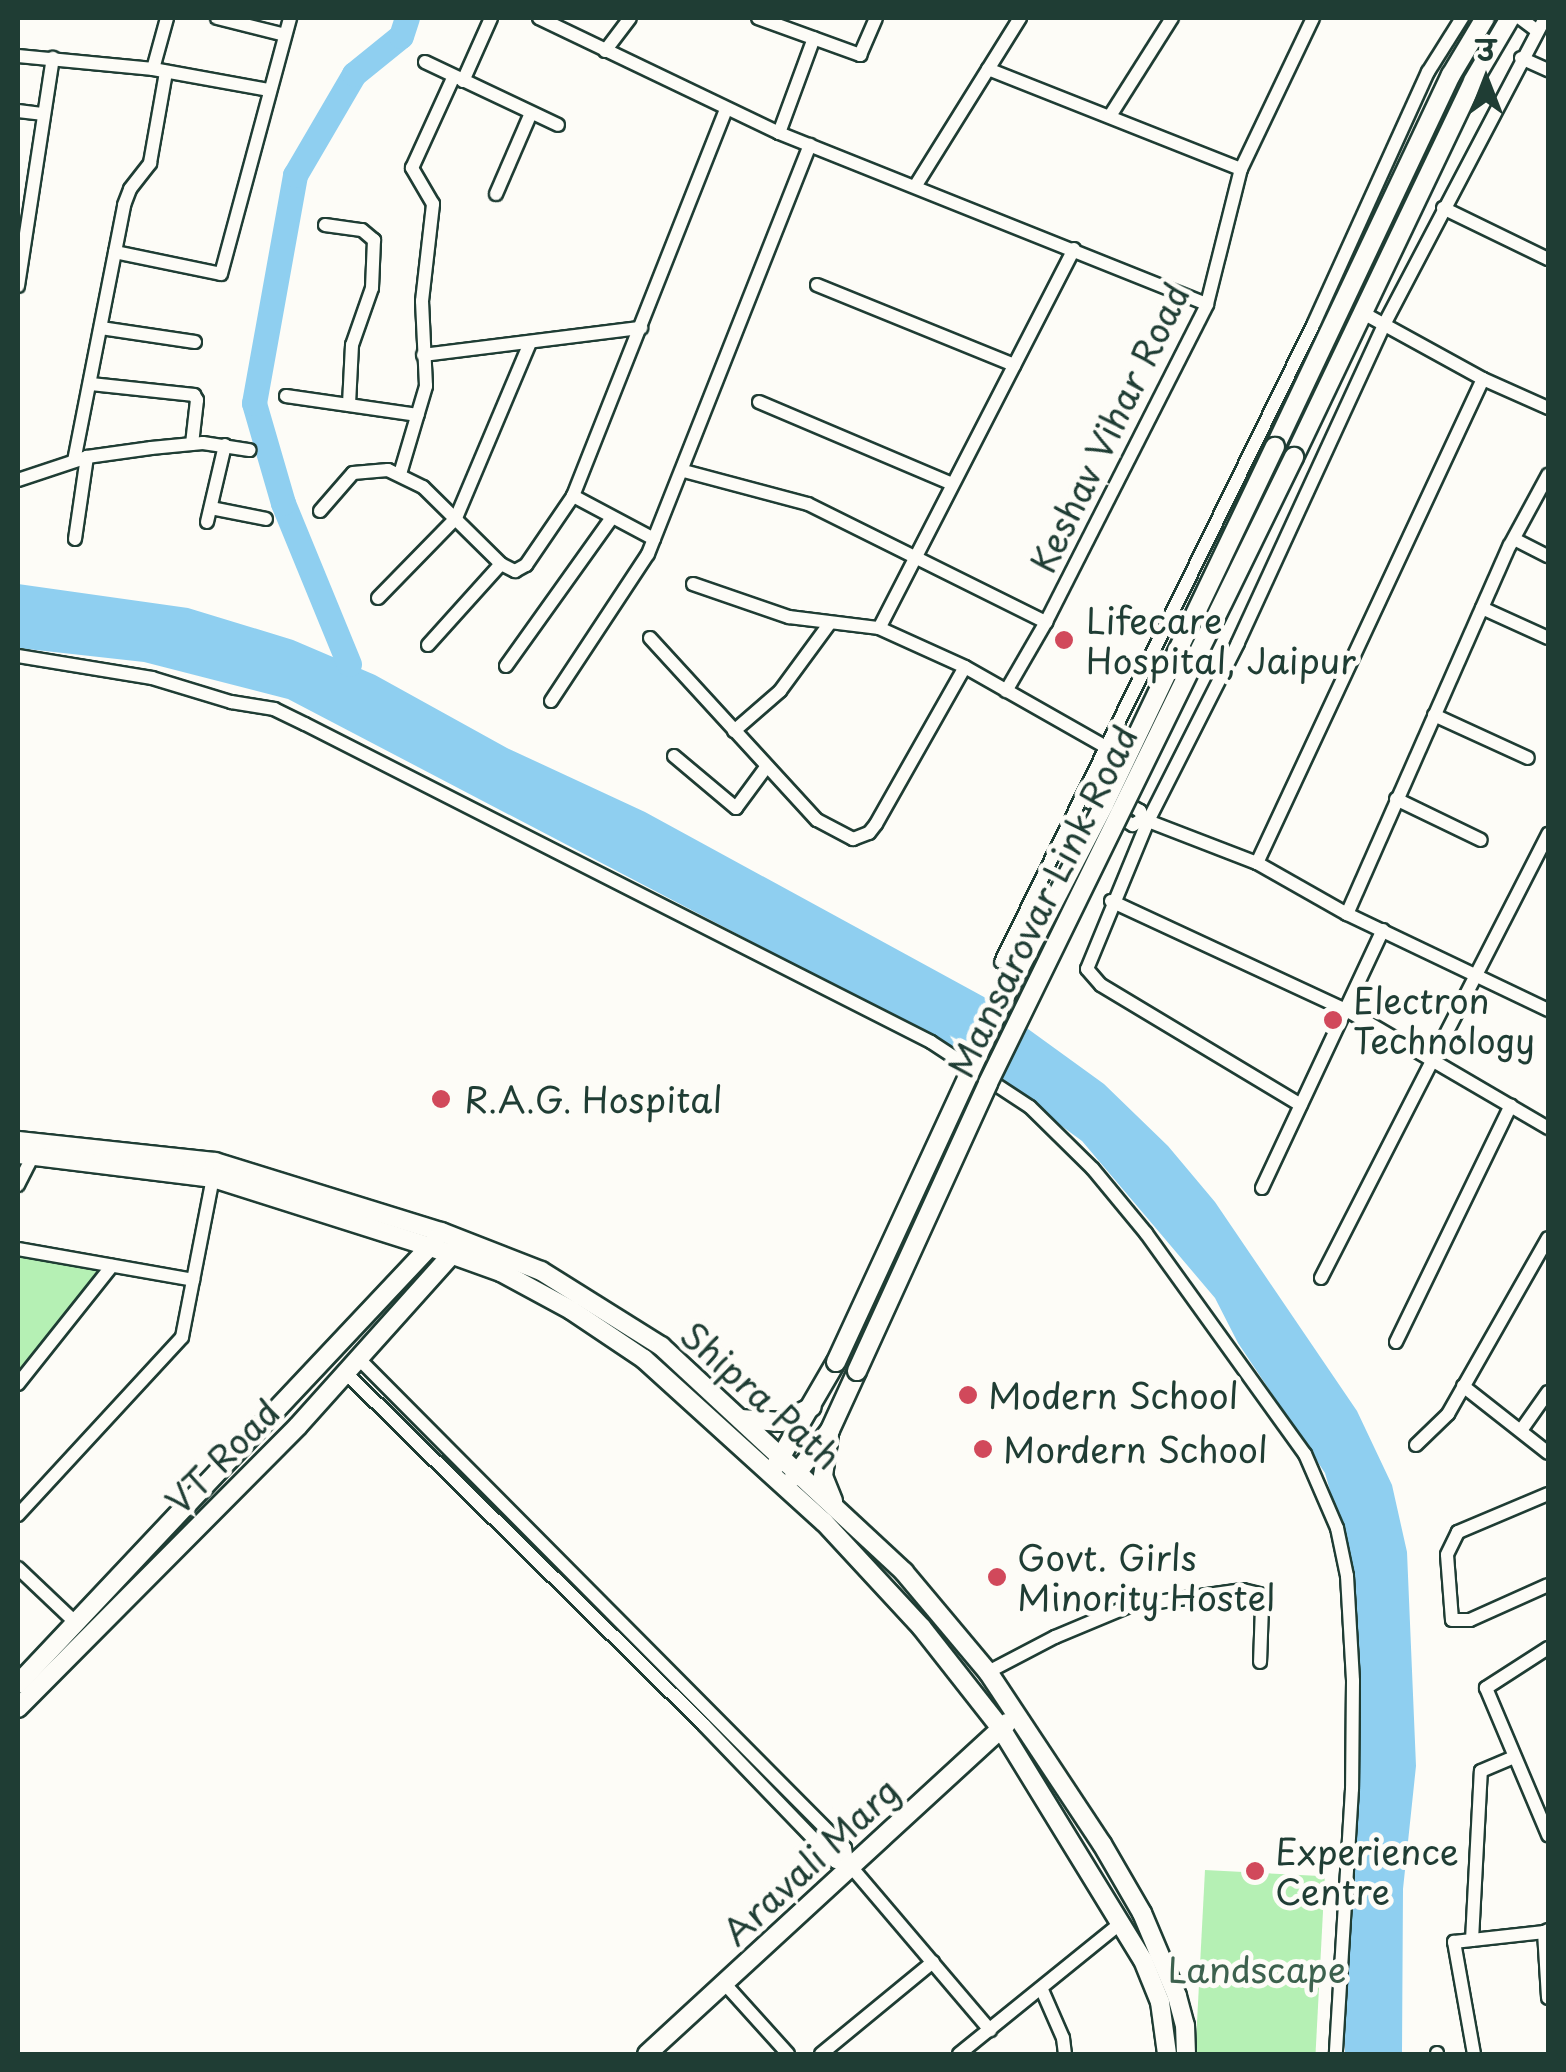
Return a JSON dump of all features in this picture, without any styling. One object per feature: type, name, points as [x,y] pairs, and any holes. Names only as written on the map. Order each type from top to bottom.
[{"type":"street","points":[[75,539],[91,384],[114,252],[130,189],[150,163],[168,18]]},
{"type":"street","points":[[217,18],[285,35]]},
{"type":"street","points":[[114,252],[220,274],[290,18]]},
{"type":"street","points":[[400,474],[426,386],[422,301],[433,204],[412,168],[492,18]]},
{"type":"street","points":[[538,18],[779,133],[1208,304]]},
{"type":"street","points":[[605,51],[630,18]]},
{"type":"street","points":[[758,18],[860,56],[876,18]]},
{"type":"street","points":[[916,186],[1020,18]]},
{"type":"street","points":[[1110,116],[1172,18]]},
{"type":"street","name":"Keshav Vihar Road","points":[[1006,691],[1046,622],[1208,304],[1241,169],[1313,18]]},
{"type":"street","points":[[1002,962],[1086,792],[1104,746],[1322,327],[1428,72],[1462,18]]},
{"type":"street","name":"Mansarovar Link Road","points":[[770,1473],[813,1407],[836,1362],[1005,996],[1104,805],[1275,447],[1322,327],[1484,18]]},
{"type":"street","name":"Mansarovar Link Road","points":[[788,1487],[830,1430],[988,1083],[1364,314],[1472,81],[1510,18]]},
{"type":"street","points":[[1520,18],[1536,30]]},
{"type":"street","points":[[1301,1105],[1092,978],[1086,969],[1145,820],[1238,643],[1384,324],[1545,18]]},
{"type":"street","points":[[779,133],[814,38]]},
{"type":"street","points":[[18,56],[159,71],[268,90]]},
{"type":"street","points":[[18,286],[22,224],[53,58]]},
{"type":"street","points":[[1522,58],[1548,70]]},
{"type":"street","points":[[425,62],[558,125]]},
{"type":"street","points":[[988,69],[1241,169]]},
{"type":"street","points":[[320,511],[353,473],[377,470],[400,474],[423,487],[501,564],[510,570],[521,570],[573,496],[726,110]]},
{"type":"street","points":[[18,111],[44,114]]},
{"type":"street","points":[[496,194],[531,113]]},
{"type":"street","points":[[551,700],[654,539],[810,145]]},
{"type":"street","points":[[1443,208],[1548,259]]},
{"type":"street","points":[[325,226],[362,230],[374,240],[372,288],[352,345],[350,405]]},
{"type":"street","points":[[879,628],[1074,249]]},
{"type":"street","points":[[817,284],[1014,365]]},
{"type":"street","points":[[1364,314],[1548,408]]},
{"type":"street","points":[[101,328],[195,342]]},
{"type":"street","points":[[424,355],[530,345],[641,328]]},
{"type":"street","points":[[378,598],[456,518],[530,345]]},
{"type":"street","points":[[1257,863],[1483,378]]},
{"type":"street","points":[[91,384],[194,395],[197,408],[192,444]]},
{"type":"street","points":[[286,396],[418,416]]},
{"type":"street","points":[[760,402],[952,484]]},
{"type":"street","points":[[18,480],[81,459],[192,444],[250,450]]},
{"type":"street","points":[[225,445],[209,515],[266,520]]},
{"type":"street","points":[[684,471],[808,504],[1046,622]]},
{"type":"street","points":[[1346,914],[1482,608],[1548,475]]},
{"type":"street","points":[[573,496],[611,520],[654,539]]},
{"type":"street","points":[[506,666],[611,520]]},
{"type":"street","points":[[1514,539],[1548,556]]},
{"type":"street","points":[[428,645],[501,564]]},
{"type":"street","points":[[693,584],[748,606],[830,623],[879,628],[964,667],[1104,746]]},
{"type":"street","points":[[1482,608],[1548,638]]},
{"type":"street","points":[[734,731],[780,691],[830,623]]},
{"type":"street","points":[[650,638],[817,820],[836,832],[860,838],[876,824],[964,667]]},
{"type":"street","points":[[18,656],[152,678],[289,716],[931,1042],[1030,1107],[1093,1170],[1146,1233],[1306,1454],[1337,1528],[1348,1576],[1353,1717],[1336,2054]]},
{"type":"street","points":[[1434,714],[1528,758]]},
{"type":"street","points":[[674,756],[736,808],[766,766]]},
{"type":"street","points":[[1086,792],[1099,788],[1140,811],[1145,820],[1257,863],[1346,914],[1548,1010]]},
{"type":"street","points":[[1396,800],[1481,840]]},
{"type":"street","points":[[1321,1278],[1480,975],[1548,834]]},
{"type":"street","points":[[1111,902],[1348,1011],[1432,1064],[1548,1128]]},
{"type":"street","points":[[1262,1188],[1383,930]]},
{"type":"street","points":[[1396,1342],[1511,1105]]},
{"type":"street","name":"Shipra Path","points":[[18,1141],[214,1162],[436,1239],[452,1257],[501,1272],[571,1310],[644,1359],[788,1487],[922,1628],[1000,1728],[1122,1922],[1160,2002],[1167,2054]]},
{"type":"street","points":[[18,1185],[25,1154]]},
{"type":"street","name":"Shipra Path","points":[[25,1154],[213,1178],[436,1239],[462,1240],[541,1271],[636,1328],[798,1470],[938,1607],[988,1672],[1102,1844],[1142,1913],[1177,1996],[1185,2025],[1186,2054]]},
{"type":"street","points":[[18,1516],[182,1338],[213,1178]]},
{"type":"street","points":[[1416,1445],[1448,1414],[1548,1238]]},
{"type":"street","name":"VT Road","points":[[18,1684],[436,1239]]},
{"type":"street","name":"VT Road","points":[[18,1708],[354,1366],[452,1257],[462,1240]]},
{"type":"street","points":[[18,1249],[193,1280]]},
{"type":"street","points":[[18,1384],[112,1266]]},
{"type":"street","points":[[354,1366],[845,1848],[849,1865],[990,2030]]},
{"type":"street","points":[[1462,1386],[1522,1428],[1548,1453]]},
{"type":"street","points":[[1522,1428],[1548,1392]]},
{"type":"street","points":[[741,1419],[781,1422],[813,1407]]},
{"type":"street","points":[[830,1430],[823,1476],[836,1509]]},
{"type":"street","points":[[1548,1494],[1458,1532],[1448,1556],[1452,1620],[1470,1620],[1548,1586]]},
{"type":"street","points":[[18,1568],[77,1624]]},
{"type":"street","points":[[988,1672],[1055,1636],[1129,1606],[1243,1590],[1259,1594],[1262,1606],[1260,1662]]},
{"type":"street","points":[[1548,1648],[1486,1688],[1548,1836]]},
{"type":"street","name":"Aravali Marg","points":[[647,2054],[1017,1715]]},
{"type":"street","points":[[1472,1940],[1482,1771],[1514,1757]]},
{"type":"street","points":[[958,2054],[1122,1922]]},
{"type":"street","points":[[1474,2054],[1454,1942],[1546,1931],[1548,1998]]},
{"type":"street","points":[[821,2054],[934,1962]]},
{"type":"street","points":[[725,1984],[788,2054]]},
{"type":"street","points":[[1042,1990],[1063,2038],[1064,2054]]},
{"type":"green space","points":[[18,1249],[112,1266],[18,1384]]},
{"type":"green space","name":"Landscape","points":[[1205,1870],[1325,1876],[1316,2054],[1195,2054]]},
{"type":"water","points":[[18,584],[188,608],[293,640],[375,675],[507,748],[645,812],[984,997],[1104,1084],[1168,1146],[1215,1202],[1357,1411],[1392,1485],[1407,1552],[1416,1766],[1403,1889],[1402,2054],[1345,2054],[1343,1920],[1354,1758],[1347,1550],[1325,1473],[1238,1343],[1215,1298],[1082,1141],[957,1049],[288,699],[144,662],[18,648]]},
{"type":"waterway","points":[[349,664],[283,503],[254,403],[295,175],[354,74],[401,36],[407,18]]},
{"type":"place","name":"Lifecare Hospital, Jaipur","points":[[1064,640]]},
{"type":"place","name":"Electron Technology","points":[[1333,1020]]},
{"type":"place","name":"R.A.G. Hospital","points":[[441,1099]]},
{"type":"place","name":"Modern School","points":[[968,1395]]},
{"type":"place","name":"Mordern School","points":[[983,1449]]},
{"type":"place","name":"Govt. Girls Minority Hostel","points":[[997,1577]]},
{"type":"place","name":"Experience Centre","points":[[1255,1871]]}]
